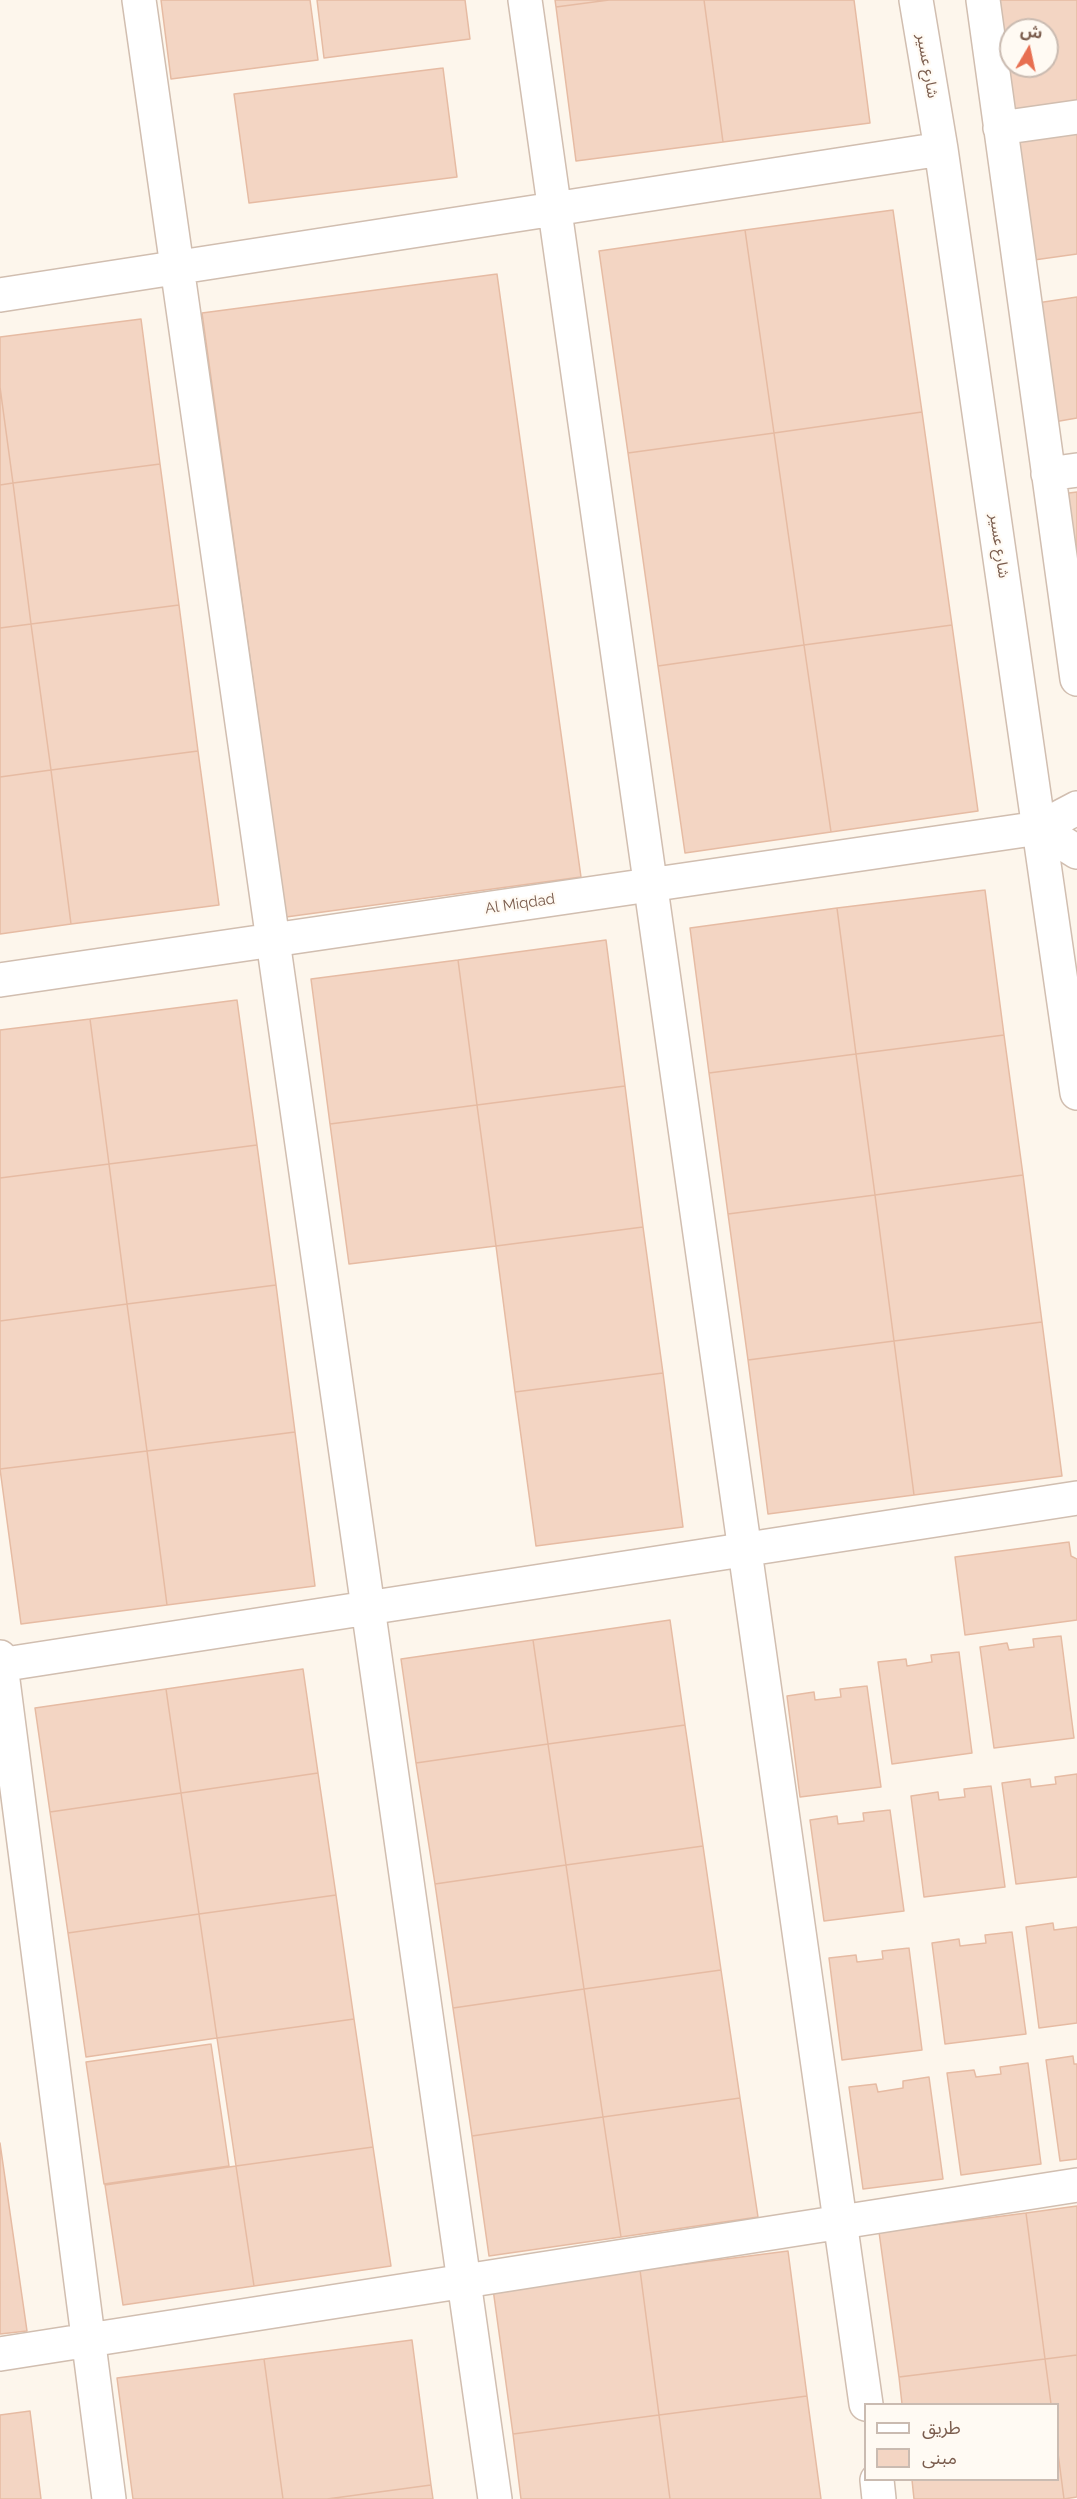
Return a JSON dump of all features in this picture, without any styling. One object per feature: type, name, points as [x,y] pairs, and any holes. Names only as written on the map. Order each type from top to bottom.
[{"type":"street","points":[[139,0],[495,2499]]},
{"type":"street","points":[[525,0],[866,2403]]},
{"type":"street","name":"شارع عسير","points":[[916,0],[941,149],[1077,1093]]},
{"type":"street","points":[[983,0],[1000,128],[1063,472],[1077,679]]},
{"type":"street","points":[[1000,128],[1077,117]]},
{"type":"street","points":[[0,295],[941,149]]},
{"type":"street","name":"Al Miqdad","points":[[0,980],[1039,828],[1077,808]]},
{"type":"street","points":[[1039,828],[1077,852]]},
{"type":"street","points":[[109,2499],[0,1662],[368,1608],[1077,1498]]},
{"type":"street","points":[[0,2354],[1077,2185]]},
{"type":"street","points":[[877,2481],[879,2499]]},
{"type":"building","points":[[161,0],[310,0],[318,60],[171,79]]},
{"type":"building","points":[[317,0],[465,0],[470,39],[324,58]]},
{"type":"building","points":[[555,0],[609,0],[556,7]]},
{"type":"building","points":[[609,0],[704,0],[723,142],[576,161],[556,7]]},
{"type":"building","points":[[704,0],[854,0],[870,123],[723,142]]},
{"type":"building","points":[[992,0],[1077,0],[1077,104],[1009,113],[1004,78],[1059,78],[1059,18],[999,18],[999,47]]},
{"type":"building","points":[[443,68],[457,177],[249,203],[234,94]]},
{"type":"building","points":[[1077,133],[1077,254],[1034,260],[1016,141]]},
{"type":"building","points":[[893,210],[922,412],[774,433],[745,230]]},
{"type":"building","points":[[745,230],[774,433],[628,453],[599,251]]},
{"type":"building","points":[[497,274],[581,877],[286,917],[202,313]]},
{"type":"building","points":[[1077,297],[1077,418],[1054,422],[1037,303]]},
{"type":"building","points":[[141,319],[160,464],[13,483],[0,387],[0,337]]},
{"type":"building","points":[[0,387],[13,483],[0,485]]},
{"type":"building","points":[[922,412],[952,625],[804,645],[774,433]]},
{"type":"building","points":[[774,433],[804,645],[658,666],[628,453]]},
{"type":"building","points":[[160,464],[179,605],[31,624],[13,483]]},
{"type":"building","points":[[13,483],[31,624],[0,628],[0,485]]},
{"type":"building","points":[[1077,492],[1077,603],[1061,494]]},
{"type":"building","points":[[179,605],[198,751],[51,770],[31,624]]},
{"type":"building","points":[[31,624],[51,770],[0,777],[0,628]]},
{"type":"building","points":[[952,625],[978,811],[831,832],[804,645]]},
{"type":"building","points":[[804,645],[831,832],[685,853],[658,666]]},
{"type":"building","points":[[198,751],[219,905],[71,924],[51,770]]},
{"type":"building","points":[[51,770],[71,924],[0,934],[0,777]]},
{"type":"building","points":[[985,890],[1004,1035],[856,1054],[837,908]]},
{"type":"building","points":[[837,908],[856,1054],[709,1073],[690,928]]},
{"type":"building","points":[[606,940],[625,1086],[477,1105],[458,960]]},
{"type":"building","points":[[458,960],[477,1105],[330,1124],[311,979]]},
{"type":"building","points":[[237,1000],[257,1145],[109,1164],[90,1019]]},
{"type":"building","points":[[90,1019],[109,1164],[0,1178],[0,1030]]},
{"type":"building","points":[[1004,1035],[1023,1175],[875,1195],[856,1054]]},
{"type":"building","points":[[856,1054],[875,1195],[728,1214],[709,1073]]},
{"type":"building","points":[[625,1086],[643,1227],[496,1246],[477,1105]]},
{"type":"building","points":[[477,1105],[496,1246],[349,1264],[330,1124]]},
{"type":"building","points":[[257,1145],[276,1285],[127,1304],[109,1164]]},
{"type":"building","points":[[109,1164],[127,1304],[0,1321],[0,1178]]},
{"type":"building","points":[[1023,1175],[1042,1322],[894,1341],[875,1195]]},
{"type":"building","points":[[875,1195],[894,1341],[748,1360],[728,1214]]},
{"type":"building","points":[[643,1227],[663,1373],[515,1392],[496,1246]]},
{"type":"building","points":[[276,1285],[295,1432],[147,1451],[127,1304]]},
{"type":"building","points":[[127,1304],[147,1451],[0,1469],[0,1321]]},
{"type":"building","points":[[1042,1322],[1062,1476],[914,1495],[894,1341]]},
{"type":"building","points":[[894,1341],[914,1495],[768,1514],[748,1360]]},
{"type":"building","points":[[663,1373],[683,1527],[536,1546],[515,1392]]},
{"type":"building","points":[[295,1432],[315,1586],[167,1605],[147,1451]]},
{"type":"building","points":[[147,1451],[167,1605],[21,1624],[0,1469]]},
{"type":"building","points":[[1069,1542],[1071,1556],[1077,1559],[1077,1620],[965,1635],[955,1557]]},
{"type":"building","points":[[670,1620],[685,1725],[548,1744],[533,1640]]},
{"type":"building","points":[[1061,1636],[1074,1738],[994,1748],[980,1647],[1007,1643],[1009,1650],[1034,1647],[1033,1639]]},
{"type":"building","points":[[533,1640],[548,1744],[416,1763],[401,1659]]},
{"type":"building","points":[[959,1652],[972,1753],[892,1764],[878,1662],[906,1659],[907,1666],[932,1662],[931,1655]]},
{"type":"building","points":[[303,1669],[318,1773],[181,1793],[166,1689]]},
{"type":"building","points":[[867,1686],[881,1787],[800,1797],[787,1696],[814,1692],[815,1700],[841,1697],[840,1689]]},
{"type":"building","points":[[166,1689],[181,1793],[50,1812],[35,1708]]},
{"type":"building","points":[[685,1725],[703,1846],[566,1865],[548,1744]]},
{"type":"building","points":[[548,1744],[566,1865],[435,1884],[416,1763]]},
{"type":"building","points":[[318,1773],[336,1895],[199,1914],[181,1793]]},
{"type":"building","points":[[1077,1774],[1077,1877],[1016,1884],[1002,1783],[1030,1779],[1031,1787],[1056,1784],[1055,1777]]},
{"type":"building","points":[[991,1786],[1005,1887],[924,1897],[911,1796],[938,1792],[939,1800],[965,1797],[964,1789]]},
{"type":"building","points":[[181,1793],[199,1914],[68,1933],[50,1812]]},
{"type":"building","points":[[890,1810],[904,1911],[824,1921],[810,1820],[837,1816],[838,1824],[864,1821],[863,1813]]},
{"type":"building","points":[[703,1846],[721,1970],[584,1989],[566,1865]]},
{"type":"building","points":[[566,1865],[584,1989],[453,2008],[435,1884]]},
{"type":"building","points":[[336,1895],[354,2019],[217,2038],[199,1914]]},
{"type":"building","points":[[199,1914],[217,2038],[86,2057],[68,1933]]},
{"type":"building","points":[[1053,1923],[1054,1930],[1077,1927],[1077,2023],[1039,2028],[1026,1927]]},
{"type":"building","points":[[1012,1932],[1026,2034],[945,2044],[932,1943],[959,1939],[960,1946],[986,1943],[985,1935]]},
{"type":"building","points":[[909,1948],[922,2050],[842,2060],[829,1958],[856,1955],[857,1962],[883,1959],[882,1951]]},
{"type":"building","points":[[721,1970],[740,2098],[603,2117],[584,1989]]},
{"type":"building","points":[[584,1989],[603,2117],[472,2136],[453,2008]]},
{"type":"building","points":[[354,2019],[373,2147],[236,2166],[217,2038]]},
{"type":"building","points":[[211,2044],[229,2166],[104,2184],[86,2062]]},
{"type":"building","points":[[1073,2056],[1074,2064],[1077,2064],[1077,2159],[1060,2161],[1046,2060]]},
{"type":"building","points":[[1028,2063],[1041,2164],[961,2175],[947,2073],[974,2070],[976,2077],[1001,2074],[1000,2067]]},
{"type":"building","points":[[929,2077],[943,2179],[863,2189],[849,2087],[876,2084],[878,2092],[903,2088],[903,2081]]},
{"type":"building","points":[[740,2098],[758,2217],[621,2237],[603,2117]]},
{"type":"building","points":[[603,2117],[621,2237],[489,2256],[472,2136]]},
{"type":"building","points":[[0,2143],[27,2331],[0,2334]]},
{"type":"building","points":[[373,2147],[391,2266],[254,2286],[236,2166]]},
{"type":"building","points":[[236,2166],[254,2286],[123,2305],[105,2185]]},
{"type":"building","points":[[1077,2206],[1077,2355],[1045,2359],[1026,2213]]},
{"type":"building","points":[[1026,2213],[1045,2359],[899,2377],[879,2232]]},
{"type":"building","points":[[788,2251],[807,2396],[659,2415],[640,2270]]},
{"type":"building","points":[[640,2270],[659,2415],[513,2434],[493,2289]]},
{"type":"building","points":[[412,2340],[431,2485],[327,2499],[283,2499],[264,2359]]},
{"type":"building","points":[[1077,2355],[1077,2497],[1064,2499],[1059,2461],[1059,2403],[1051,2403],[1045,2359]]},
{"type":"building","points":[[264,2359],[283,2499],[133,2499],[117,2378]]},
{"type":"building","points":[[1045,2359],[1051,2403],[902,2403],[899,2377]]},
{"type":"building","points":[[807,2396],[821,2499],[670,2499],[659,2415]]},
{"type":"building","points":[[30,2411],[41,2499],[0,2499],[0,2415]]},
{"type":"building","points":[[659,2415],[670,2499],[521,2499],[513,2434]]},
{"type":"building","points":[[1059,2461],[1064,2499],[914,2499],[912,2481],[1059,2481]]},
{"type":"building","points":[[431,2485],[433,2499],[327,2499]]}]
